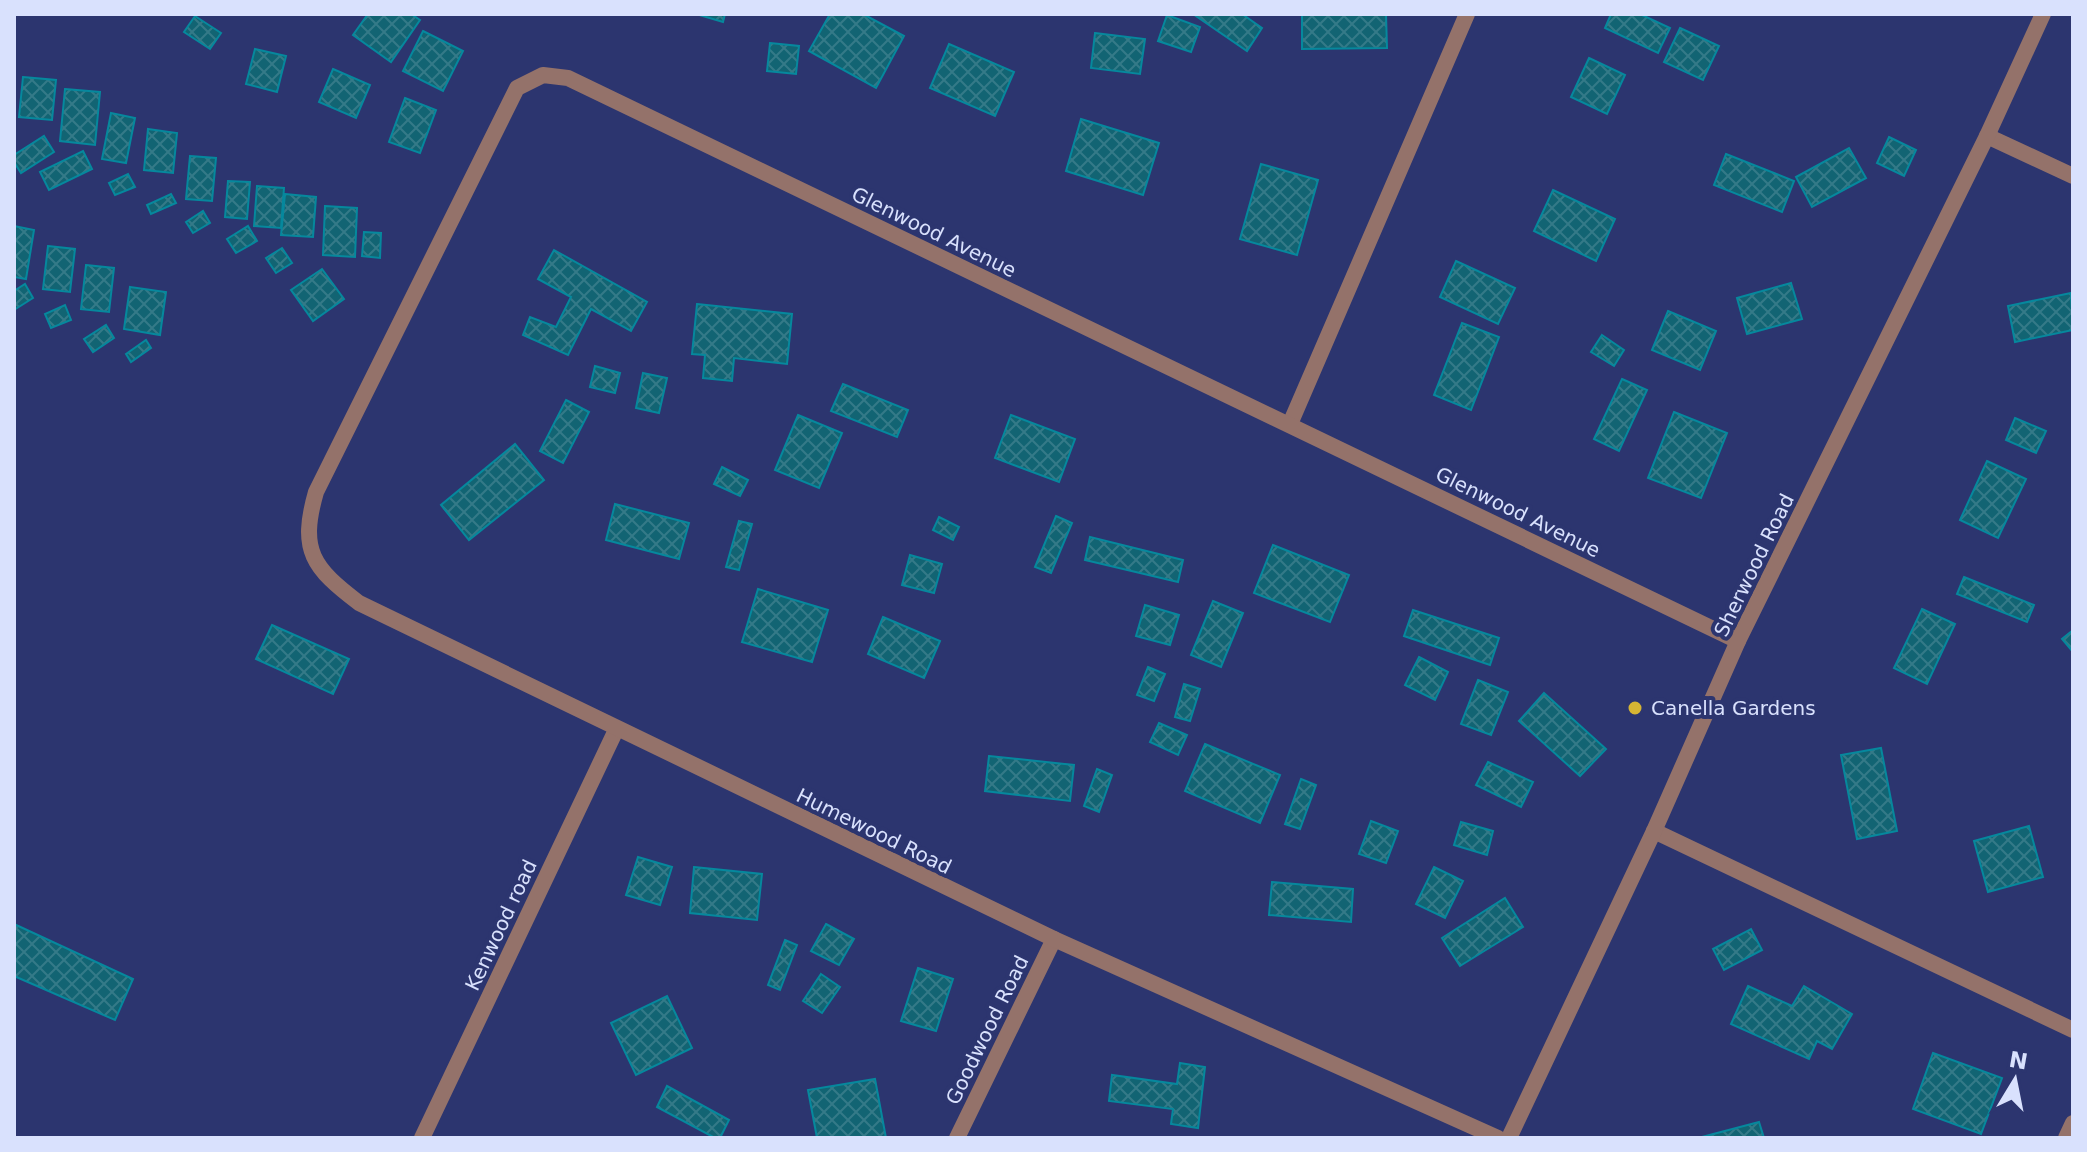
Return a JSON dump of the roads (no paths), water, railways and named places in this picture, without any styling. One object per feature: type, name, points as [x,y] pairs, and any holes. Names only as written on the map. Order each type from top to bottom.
[{"type":"street","points":[[1290,424],[1467,14]]},
{"type":"street","name":"Sherwood Road","points":[[1509,1138],[1654,831],[1738,641],[1987,136],[2043,14]]},
{"type":"street","name":"Glenwood Avenue","points":[[316,492],[517,88],[543,75],[568,78],[1738,641]]},
{"type":"street","points":[[1987,136],[2073,176]]},
{"type":"street","name":"Humewood Road","points":[[316,492],[307,538],[315,560],[327,579],[359,603],[616,730],[1054,939],[1498,1138]]},
{"type":"street","name":"Kenwood road","points":[[422,1138],[616,730]]},
{"type":"street","points":[[1654,831],[2073,1030]]},
{"type":"street","name":"Goodwood Road","points":[[957,1138],[1054,939]]},
{"type":"street","points":[[2066,1138],[2073,1123]]},
{"type":"place","name":"Canella Gardens","points":[[1635,708]]}]
